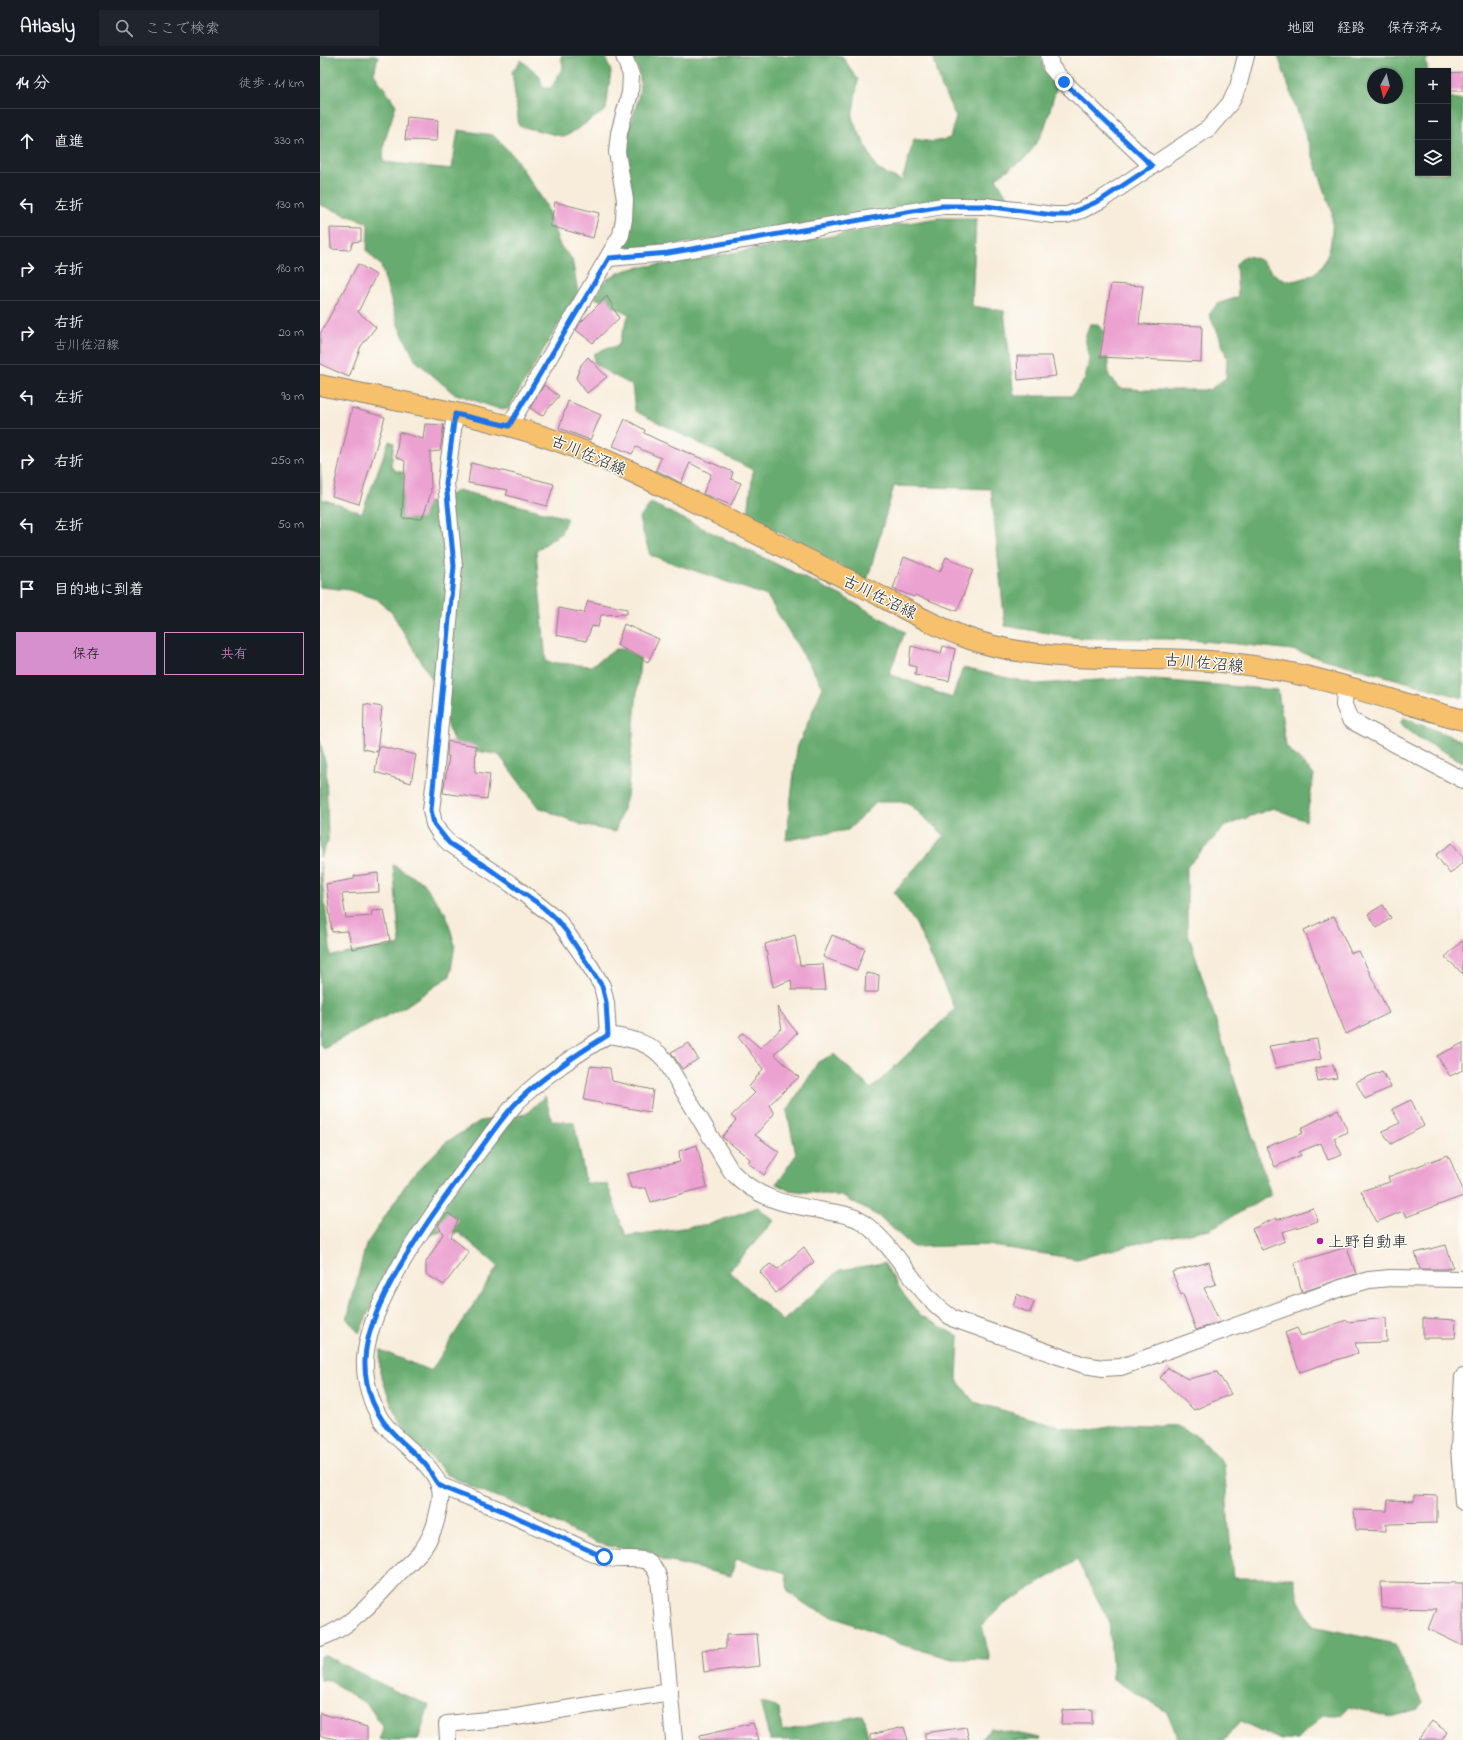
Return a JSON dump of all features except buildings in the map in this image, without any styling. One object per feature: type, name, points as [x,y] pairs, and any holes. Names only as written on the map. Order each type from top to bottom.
[{"type":"main road","name":"古川佐沼線","points":[[320,385],[509,426],[537,433],[579,449],[629,471],[899,606],[970,639],[1006,648],[1046,655],[1095,658],[1185,659],[1226,662],[1288,672],[1345,686],[1463,720]]},
{"type":"street","points":[[509,426],[609,258],[621,235],[625,200],[617,152],[618,133],[630,93],[631,75],[624,56]]},
{"type":"street","points":[[1048,56],[1051,67],[1064,82],[1152,166]]},
{"type":"street","points":[[609,258],[668,253],[942,206],[985,206],[1047,215],[1067,215],[1101,200],[1209,128],[1231,102],[1238,87],[1246,56]]},
{"type":"street","points":[[455,414],[446,483],[454,566],[431,810],[434,824],[449,843],[539,904],[556,919],[566,931],[602,986],[606,1002],[608,1035]]},
{"type":"street","points":[[1345,686],[1344,705],[1350,720],[1463,780]]},
{"type":"street","points":[[320,1638],[344,1626],[362,1612],[422,1550],[431,1534],[437,1518],[440,1502],[439,1485],[424,1463],[395,1436],[382,1420],[374,1405],[369,1390],[365,1360],[368,1340],[375,1317],[389,1287],[433,1214],[516,1103],[535,1086],[608,1035],[644,1043],[657,1050],[665,1060],[731,1171],[755,1192],[777,1202],[844,1214],[857,1219],[879,1236],[928,1299],[940,1310],[954,1318],[1084,1365],[1103,1368],[1121,1367],[1340,1288],[1369,1280],[1390,1278],[1463,1279]]},
{"type":"street","points":[[1463,1377],[1458,1448],[1463,1502]]},
{"type":"street","points":[[439,1485],[521,1519],[604,1557],[640,1559],[650,1562],[656,1569],[659,1579],[674,1740]]},
{"type":"street","points":[[448,1740],[448,1724],[516,1717],[670,1692]]},
{"type":"green space","points":[[320,56],[378,56],[374,74],[396,105],[384,143],[383,162],[452,169],[458,130],[493,135],[513,155],[545,203],[560,246],[572,259],[578,292],[508,409],[496,408],[453,393],[415,360],[398,325],[381,266],[367,251],[368,223],[320,205]]},
{"type":"green space","points":[[561,56],[605,56],[611,71],[606,110],[565,137],[519,126],[512,72],[521,60],[539,75],[543,88],[551,88],[563,67]]},
{"type":"green space","points":[[632,56],[842,56],[858,80],[852,118],[877,169],[902,181],[914,139],[933,142],[950,138],[956,117],[942,88],[933,56],[1041,56],[1043,68],[1057,86],[1044,130],[1028,156],[996,178],[1009,200],[983,199],[666,246],[623,249],[630,223],[630,200],[625,152],[627,135],[637,102],[640,85],[638,70]]},
{"type":"green space","points":[[1278,56],[1430,56],[1426,61],[1427,68],[1415,68],[1415,176],[1451,176],[1451,98],[1463,100],[1463,698],[1292,650],[1228,643],[1170,639],[1079,638],[1005,626],[991,489],[894,486],[867,581],[748,515],[753,470],[635,411],[632,385],[607,372],[594,363],[594,354],[604,349],[618,346],[629,314],[595,298],[602,284],[616,274],[633,268],[668,264],[937,218],[976,218],[972,306],[1004,311],[1014,396],[1072,396],[1085,379],[1089,360],[1085,337],[1090,324],[1098,324],[1106,334],[1109,376],[1119,388],[1146,390],[1209,390],[1226,378],[1227,358],[1218,333],[1209,315],[1217,304],[1238,297],[1236,264],[1245,256],[1253,257],[1262,262],[1282,279],[1290,281],[1301,279],[1311,275],[1319,269],[1325,261],[1331,242],[1332,211]]},
{"type":"green space","points":[[389,441],[394,443],[391,466],[394,470],[408,474],[408,501],[437,503],[458,490],[567,518],[561,533],[536,551],[546,662],[591,666],[616,649],[641,650],[627,797],[615,832],[582,825],[538,807],[499,755],[456,747],[443,715],[433,681],[392,613],[377,599],[349,590],[320,587],[320,464],[322,499],[362,513]]},
{"type":"green space","points":[[651,503],[842,596],[905,632],[889,674],[952,698],[963,668],[1036,684],[1131,678],[1278,690],[1286,746],[1314,775],[1306,821],[1273,808],[1225,826],[1187,867],[1187,930],[1271,1195],[1210,1229],[1138,1243],[1077,1259],[987,1245],[913,1247],[880,1217],[841,1196],[788,1190],[776,1184],[796,1155],[787,1111],[818,1062],[834,1054],[871,1089],[955,1009],[916,924],[894,892],[944,835],[907,802],[877,802],[848,830],[786,840],[797,748],[823,687],[767,596],[650,555],[639,519]]},
{"type":"green space","points":[[1404,718],[1463,741],[1463,762],[1419,738],[1400,724]]},
{"type":"green space","points":[[320,741],[326,765],[328,841],[320,858]]},
{"type":"green space","points":[[320,861],[331,956],[400,945],[393,865],[422,882],[446,914],[455,945],[450,976],[406,1006],[323,1048],[320,1045]]},
{"type":"green space","points":[[545,1096],[552,1121],[574,1122],[586,1183],[607,1184],[626,1236],[710,1224],[758,1207],[774,1221],[729,1271],[783,1321],[840,1270],[884,1263],[904,1295],[919,1314],[959,1337],[957,1380],[974,1402],[1058,1426],[1085,1431],[1127,1424],[1177,1426],[1199,1437],[1224,1464],[1233,1578],[1294,1578],[1299,1601],[1313,1626],[1395,1644],[1423,1702],[1418,1710],[1390,1717],[1349,1707],[1341,1715],[1323,1715],[1298,1740],[1281,1740],[1240,1721],[1225,1740],[1179,1740],[1167,1712],[1113,1679],[1109,1621],[1077,1560],[1003,1605],[982,1625],[990,1660],[952,1659],[903,1645],[805,1605],[788,1592],[786,1573],[736,1559],[731,1576],[662,1560],[647,1550],[617,1548],[597,1543],[507,1500],[487,1494],[446,1474],[406,1434],[392,1406],[380,1372],[380,1350],[431,1371],[498,1266],[459,1233],[441,1232],[408,1241],[377,1294],[359,1333],[347,1319],[366,1245],[411,1177],[445,1143],[480,1121],[526,1114]]},
{"type":"green space","points":[[325,1655],[399,1693],[429,1705],[418,1740],[379,1740],[383,1728],[368,1705],[330,1681],[320,1680],[320,1656]]},
{"type":"green space","points":[[760,1702],[779,1708],[782,1731],[863,1715],[869,1740],[770,1740]]},
{"type":"green space","points":[[991,1728],[1040,1738],[1039,1740],[980,1740]]},
{"type":"place","name":"上野自動車","points":[[1320,1241]]},
{"type":"route","points":[[604,1557],[521,1519],[439,1485],[424,1463],[395,1436],[382,1420],[374,1405],[366,1376],[365,1360],[368,1340],[375,1317],[389,1287],[433,1214],[516,1103],[535,1086],[593,1044],[608,1035],[606,1002],[602,986],[566,931],[556,919],[539,904],[449,843],[440,834],[434,824],[431,810],[454,566],[446,483],[447,465],[455,414],[509,426],[609,258],[668,253],[942,206],[985,206],[1053,215],[1067,215],[1082,210],[1101,200],[1152,166],[1064,82]]}]
